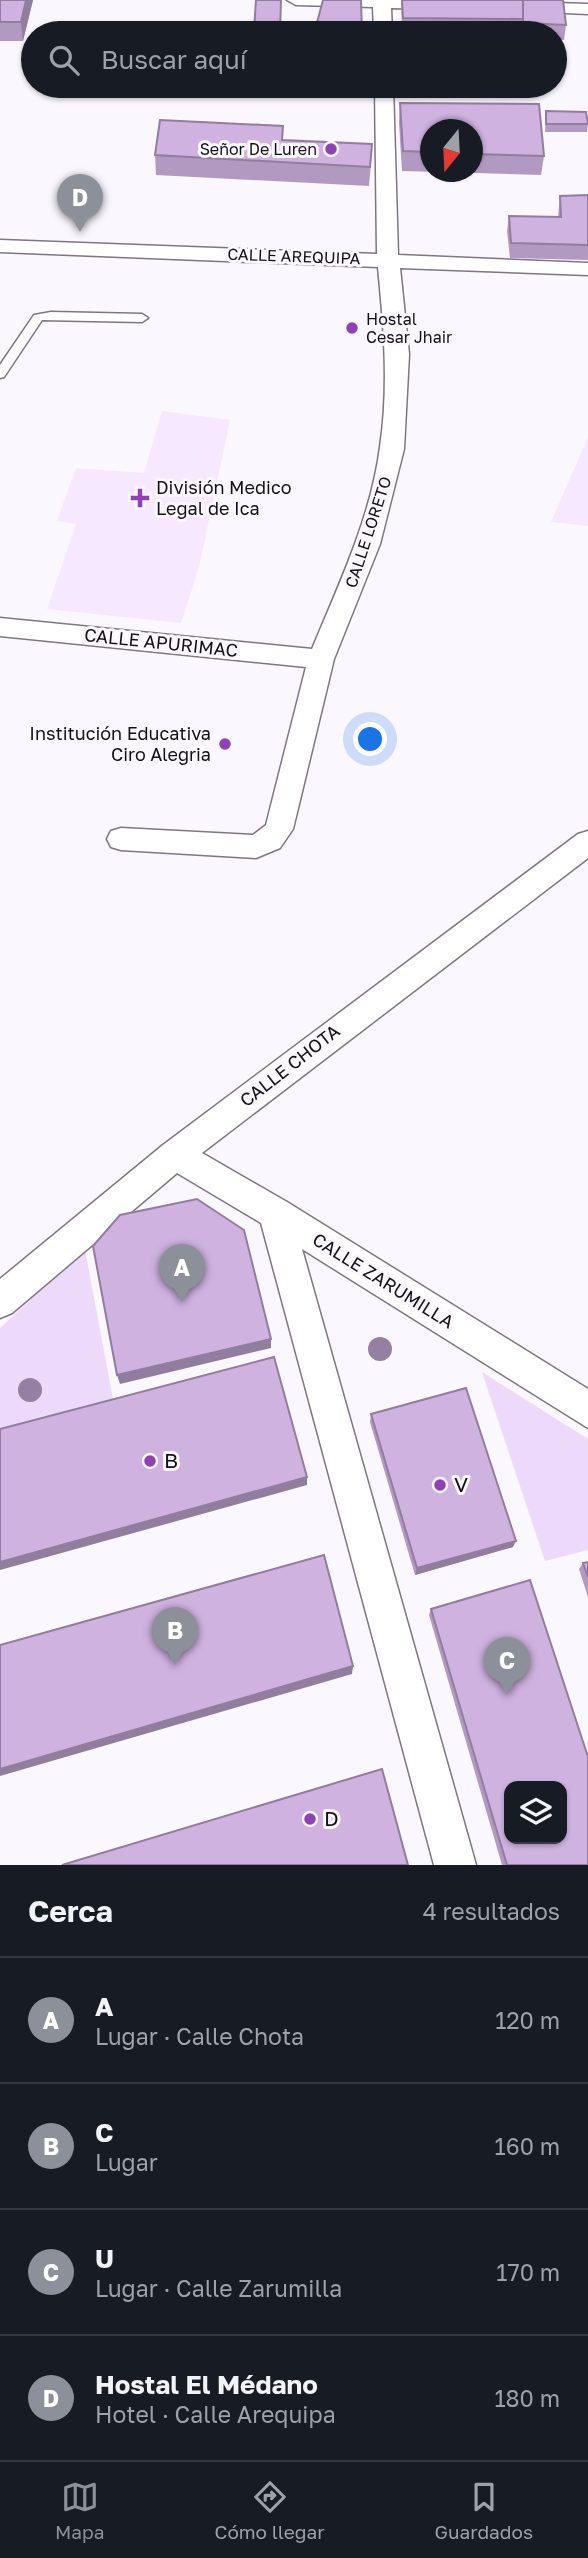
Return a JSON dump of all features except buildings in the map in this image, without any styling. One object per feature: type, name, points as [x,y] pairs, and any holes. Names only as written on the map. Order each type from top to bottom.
[{"type":"street","points":[[296,0],[464,5]]},
{"type":"street","points":[[382,1],[383,21]]},
{"type":"street","points":[[506,6],[588,9]]},
{"type":"street","name":"CALLE LORETO","points":[[270,840],[279,829],[321,659],[368,544],[392,449],[398,354],[388,259],[384,98]]},
{"type":"street","name":"CALLE AREQUIPA","points":[[0,246],[388,259],[588,269]]},
{"type":"street","name":"CALLE APURIMAC","points":[[0,627],[321,659]]},
{"type":"street","points":[[121,839],[256,847],[270,840]]},
{"type":"street","name":"CALLE CHOTA","points":[[0,1301],[175,1155],[588,842]]},
{"type":"street","name":"CALLE ZARUMILLA","points":[[175,1155],[275,1213],[588,1410]]},
{"type":"street","points":[[275,1213],[455,1865]]},
{"type":"lane","points":[[0,374],[38,317],[51,315],[142,318]]},
{"type":"shaded area","name":"División Medico Legal de Ica","points":[[162,411],[230,420],[199,567],[181,623],[47,609],[76,524],[57,521],[76,468],[144,473]]},
{"type":"shaded area","points":[[588,437],[588,526],[551,522]]},
{"type":"shaded area","points":[[85,1250],[113,1399],[0,1429],[0,1328]]},
{"type":"shaded area","points":[[482,1372],[588,1439],[588,1550],[545,1561]]},
{"type":"place","name":"Señor De Luren","points":[[331,149]]},
{"type":"place","name":"Hostal El Médano","points":[[80,232]]},
{"type":"place","name":"Hostal Cesar Jhair","points":[[352,328]]},
{"type":"place","name":"División Medico Legal de Ica","points":[[140,498]]},
{"type":"place","name":"Institución Educativa Ciro Alegria","points":[[225,744]]},
{"type":"place","name":"A","points":[[182,1302]]},
{"type":"place","name":"B","points":[[150,1461]]},
{"type":"place","name":"V","points":[[440,1485]]},
{"type":"place","name":"C","points":[[175,1665]]},
{"type":"place","name":"U","points":[[507,1695]]},
{"type":"place","name":"D","points":[[310,1819]]}]
